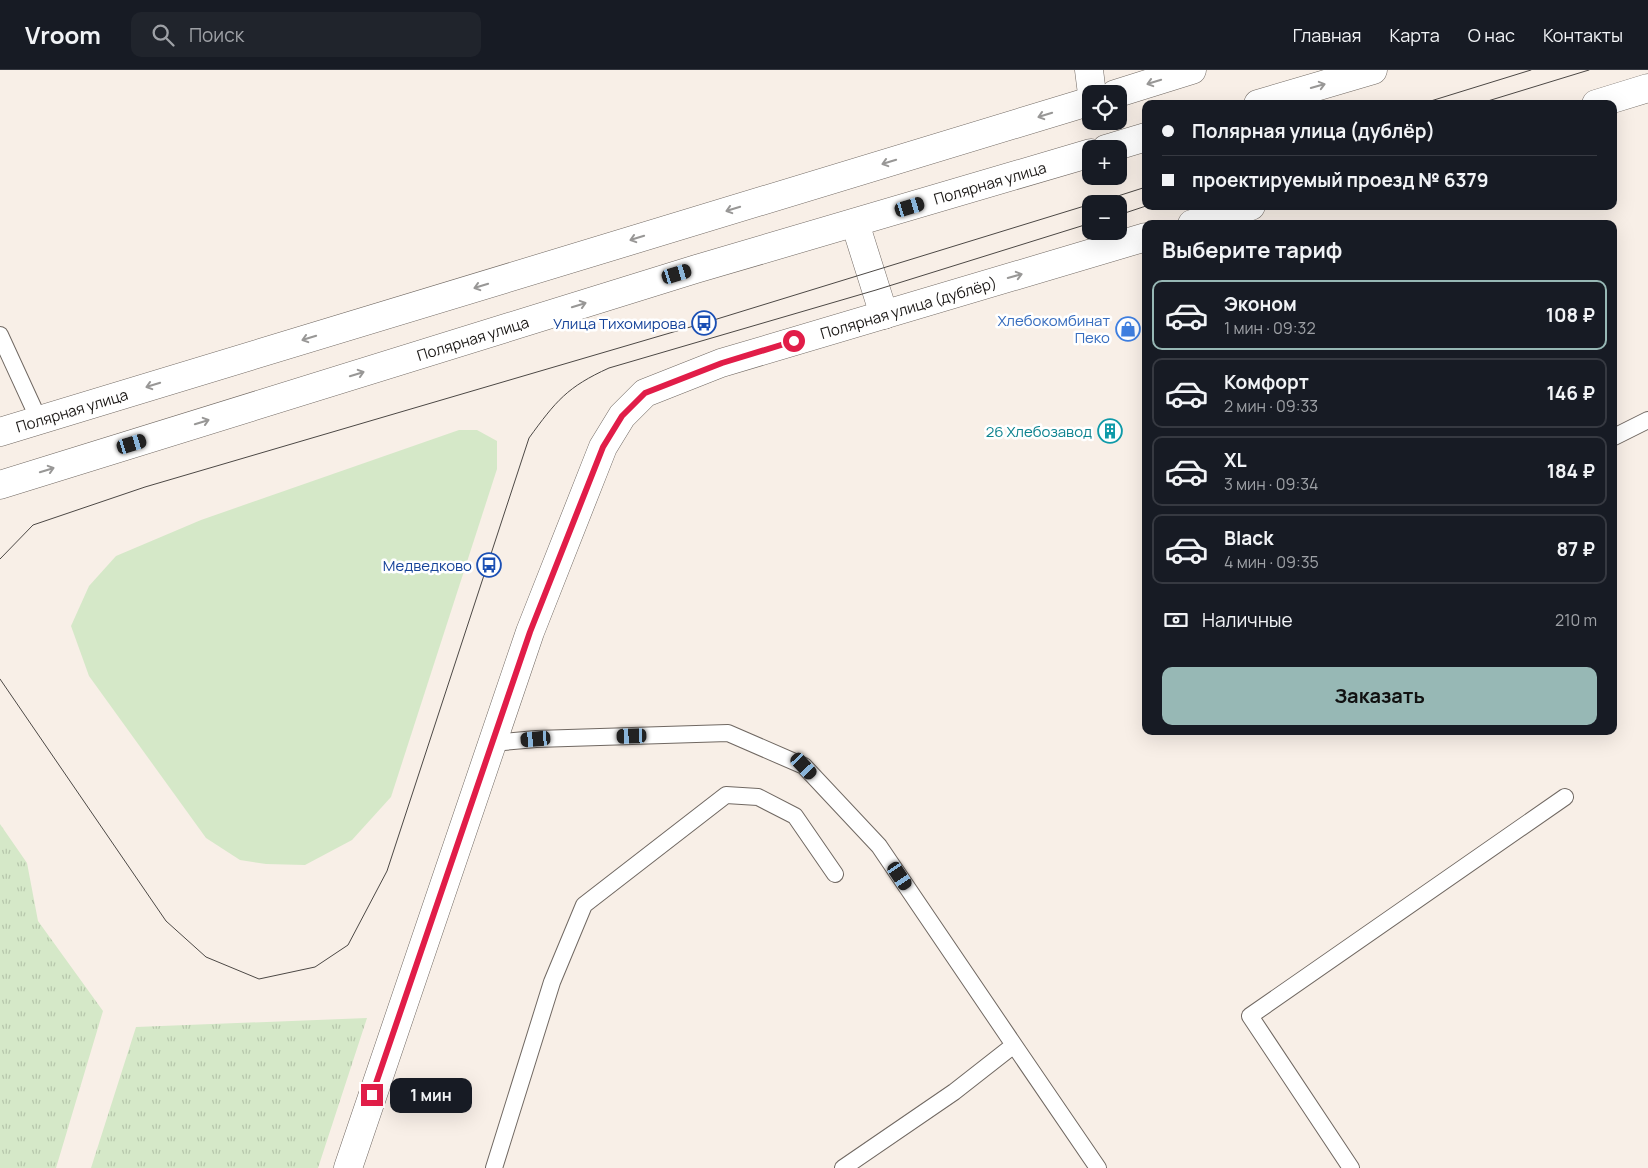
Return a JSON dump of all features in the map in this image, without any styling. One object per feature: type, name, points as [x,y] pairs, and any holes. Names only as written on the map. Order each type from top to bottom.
[{"type":"main road","points":[[1089,70],[1091,85]]},
{"type":"main road","points":[[1127,90],[1192,70]]},
{"type":"main road","points":[[1272,100],[1373,70]]},
{"type":"main road","points":[[1609,100],[1648,88]]},
{"type":"main road","name":"Полярная улица","points":[[0,432],[1082,104]]},
{"type":"main road","points":[[1127,143],[1142,138]]},
{"type":"main road","name":"Полярная улица","points":[[0,484],[686,272],[1082,156]]},
{"type":"main road","points":[[1205,220],[1238,210]]},
{"type":"main road","points":[[855,223],[884,315]]},
{"type":"main road","name":"Полярная улица (дублёр)","points":[[492,743],[530,632],[603,447],[622,416],[645,393],[722,363],[1142,238]]},
{"type":"main road","points":[[348,1168],[492,743]]},
{"type":"lane","points":[[0,335],[39,420]]},
{"type":"lane","points":[[1617,436],[1648,420]]},
{"type":"lane","points":[[492,743],[536,739],[728,733],[804,766],[879,846],[1098,1168]]},
{"type":"lane","points":[[494,1168],[552,982],[584,905],[726,795],[758,797],[795,816],[835,874]]},
{"type":"lane","points":[[1351,1168],[1250,1016],[1565,797]]},
{"type":"lane","points":[[843,1168],[954,1092],[1014,1045]]},
{"type":"green space","points":[[459,430],[477,430],[497,441],[497,469],[391,797],[352,840],[305,865],[266,864],[240,860],[206,838],[89,676],[71,626],[89,586],[116,556],[201,520]]},
{"type":"green space","points":[[0,824],[27,863],[38,921],[103,1011],[56,1168],[0,1168]]},
{"type":"green space","points":[[367,1018],[318,1168],[91,1168],[136,1027]]},
{"type":"tram line","points":[[1434,100],[1531,70]]},
{"type":"tram line","points":[[1491,100],[1589,70]]},
{"type":"tram line","points":[[1121,195],[1142,188]]},
{"type":"tram line","points":[[0,559],[33,525],[145,487],[704,323],[1082,207]]},
{"type":"tram line","points":[[1127,212],[1142,207]]},
{"type":"tram line","points":[[0,679],[166,921],[206,957],[259,979],[315,967],[348,945],[387,871],[529,438],[563,396],[583,382],[609,368],[876,290],[1082,226]]},
{"type":"place","name":"Улица Тихомирова","points":[[704,323]]},
{"type":"place","name":"Хлебокомбинат Пеко","points":[[1128,329]]},
{"type":"place","name":"26 Хлебозавод","points":[[1110,431]]},
{"type":"place","name":"Медведково","points":[[489,565]]},
{"type":"route","points":[[372,1095],[530,632],[603,447],[622,416],[645,393],[722,363],[794,341]]}]
